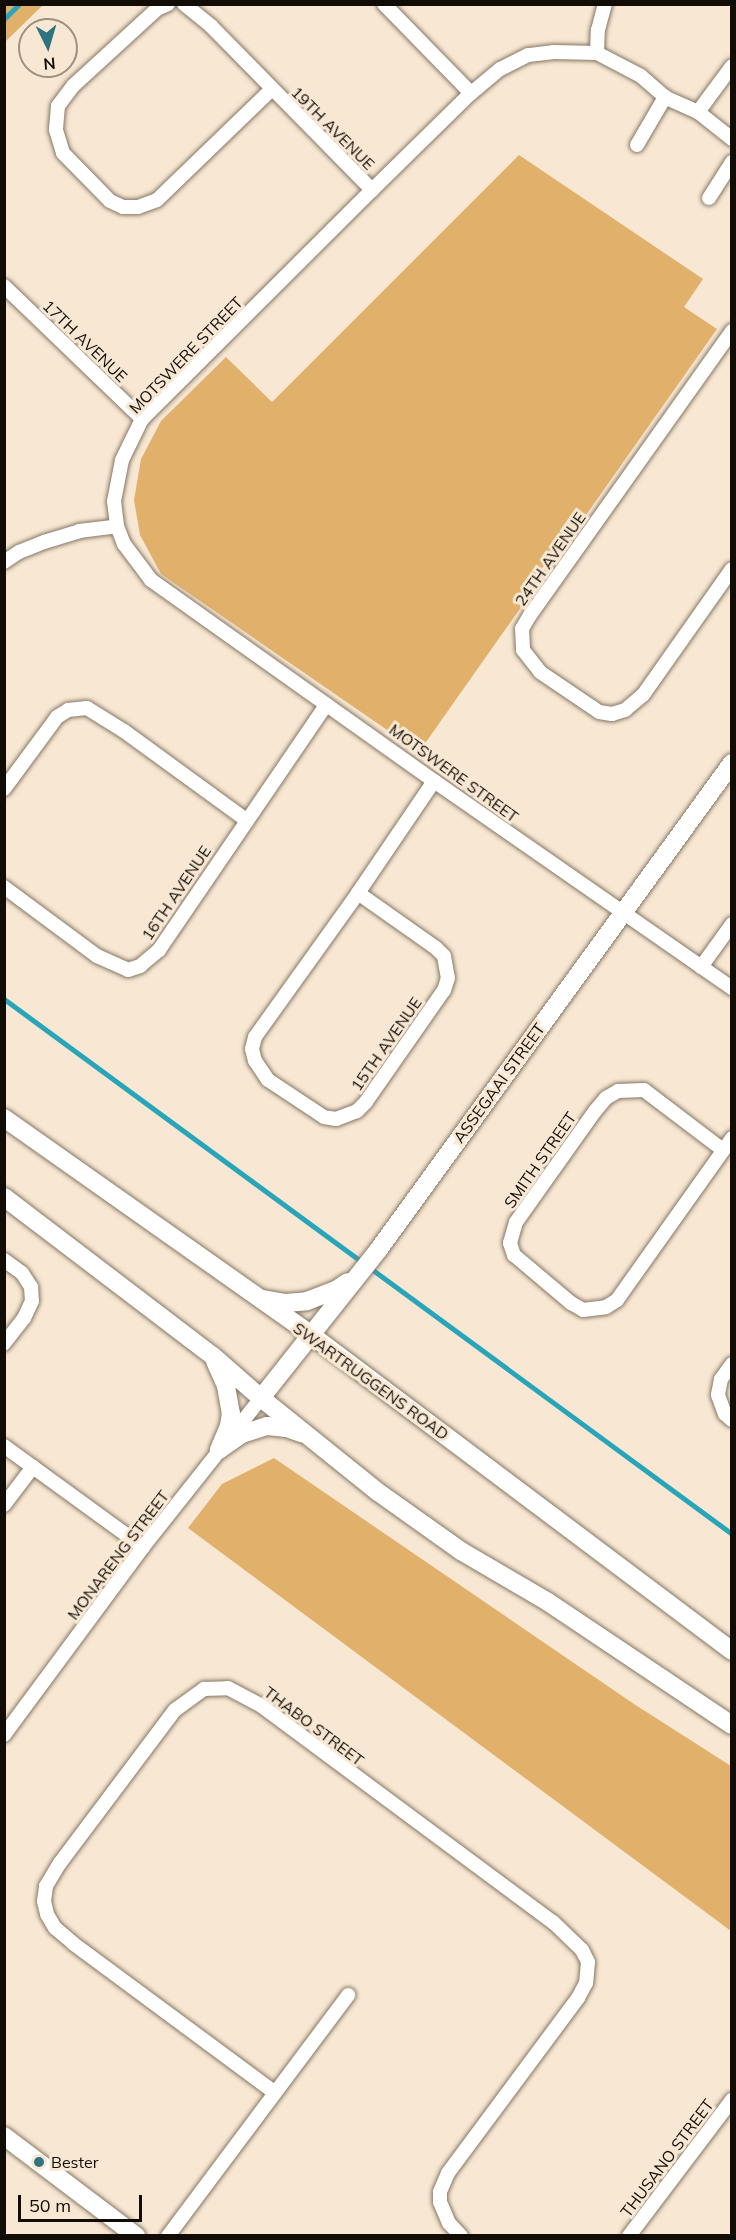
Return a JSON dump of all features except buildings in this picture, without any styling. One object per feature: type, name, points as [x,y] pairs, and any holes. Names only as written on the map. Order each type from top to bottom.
[{"type":"main road","name":"ASSEGAAI STREET","points":[[261,1398],[357,1275],[732,763]]},
{"type":"main road","name":"SWARTRUGGENS ROAD","points":[[4,1118],[243,1290],[310,1334],[732,1651]]},
{"type":"main road","points":[[4,1197],[213,1356],[261,1398],[378,1492],[461,1551],[548,1602],[732,1725]]},
{"type":"main road","points":[[243,1290],[265,1300],[286,1304],[307,1300],[336,1290],[357,1275]]},
{"type":"main road","points":[[213,1356],[226,1386],[231,1413],[229,1426],[219,1450]]},
{"type":"main road","points":[[219,1450],[242,1434],[267,1426],[287,1428],[311,1437]]},
{"type":"main road","points":[[4,2136],[136,2235]]},
{"type":"street","points":[[168,4],[157,9],[73,86],[58,106],[56,130],[63,153],[110,201],[123,207],[130,207],[157,200],[271,90]]},
{"type":"street","name":"19TH AVENUE","points":[[184,4],[211,26],[271,90],[372,190]]},
{"type":"street","points":[[384,4],[471,93]]},
{"type":"street","points":[[597,53],[598,30],[605,4]]},
{"type":"street","name":"MOTSWERE STREET","points":[[732,139],[698,112],[665,96],[641,76],[597,53],[554,52],[528,55],[500,69],[471,93],[142,419],[122,460],[114,501],[117,526],[136,562],[151,580],[434,781],[732,988]]},
{"type":"street","points":[[698,112],[732,66]]},
{"type":"street","points":[[638,145],[665,96]]},
{"type":"street","points":[[709,198],[732,162]]},
{"type":"street","name":"17TH AVENUE","points":[[4,286],[142,419]]},
{"type":"street","name":"24TH AVENUE","points":[[732,331],[530,615],[522,629],[523,650],[540,672],[599,712],[612,714],[625,710],[643,695],[732,569]]},
{"type":"street","points":[[4,562],[19,552],[44,542],[79,531],[117,526]]},
{"type":"street","name":"16TH AVENUE","points":[[4,887],[97,956],[128,970],[140,966],[159,950],[326,705]]},
{"type":"street","points":[[4,789],[57,717],[68,710],[87,708],[108,720],[246,820]]},
{"type":"street","name":"15TH AVENUE","points":[[358,893],[436,948],[444,956],[448,978],[444,990],[366,1102],[357,1111],[336,1119],[324,1117],[268,1080],[260,1071],[252,1049],[261,1027],[358,893],[434,781]]},
{"type":"street","points":[[701,967],[732,924]]},
{"type":"street","name":"SMITH STREET","points":[[644,1090],[727,1144],[617,1300],[606,1308],[583,1310],[571,1303],[514,1255],[510,1243],[516,1222],[595,1111],[606,1098],[618,1091],[644,1090]]},
{"type":"street","points":[[4,1260],[22,1273],[31,1287],[32,1301],[24,1318],[4,1344]]},
{"type":"street","points":[[732,1364],[721,1379],[718,1395],[725,1414],[732,1420]]},
{"type":"street","name":"MONARENG STREET","points":[[4,1735],[143,1547],[261,1398]]},
{"type":"street","points":[[4,1446],[143,1547]]},
{"type":"street","points":[[4,1505],[33,1467]]},
{"type":"street","name":"THABO STREET","points":[[274,2092],[73,1943],[55,1928],[44,1901],[46,1886],[60,1863],[175,1710],[204,1689],[228,1688],[263,1707],[553,1922],[582,1950],[588,1962],[586,1983],[578,1998],[448,2173],[440,2192],[440,2202],[449,2223],[461,2235]]},
{"type":"street","points":[[168,2235],[348,1995]]},
{"type":"street","name":"THUSANO STREET","points":[[629,2235],[732,2100]]},
{"type":"shaded area","points":[[5,4],[43,4],[30,18],[18,18],[18,29],[5,42]]},
{"type":"shaded area","points":[[519,155],[703,279],[684,307],[717,329],[419,752],[161,574],[140,535],[134,500],[141,459],[161,421],[226,357],[272,402]]},
{"type":"shaded area","points":[[274,1458],[634,1704],[731,1766],[731,1931],[188,1528],[222,1484]]},
{"type":"waterway","points":[[4,19],[19,4]]},
{"type":"waterway","points":[[4,999],[732,1534]]},
{"type":"place","name":"Bester","points":[[39,2162]]}]
